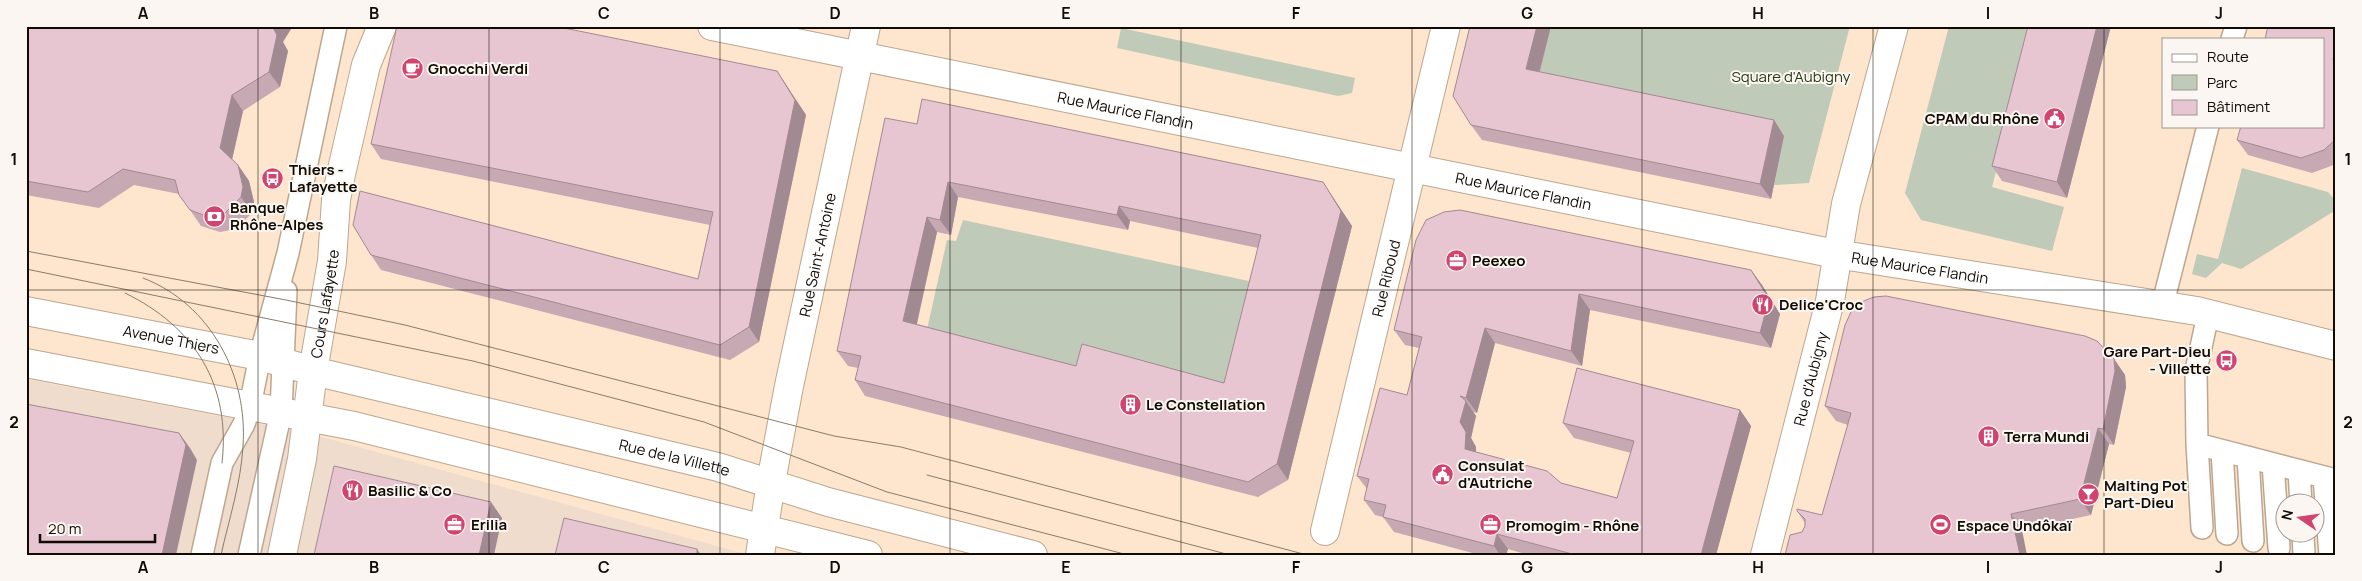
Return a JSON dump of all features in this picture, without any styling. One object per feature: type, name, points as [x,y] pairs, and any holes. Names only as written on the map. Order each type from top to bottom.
[{"type":"street","name":"Cours Lafayette","points":[[282,555],[302,459],[294,415],[313,371],[332,261],[336,200],[341,174],[366,65],[382,26]]},
{"type":"street","name":"Rue Maurice Flandin","points":[[712,26],[1836,254],[2197,311],[2336,346]]},
{"type":"street","name":"Rue Saint-Antoine","points":[[761,542],[789,386],[866,26]]},
{"type":"street","name":"Rue Riboud","points":[[1324,531],[1446,26]]},
{"type":"street","name":"Rue d'Aubigny","points":[[1775,541],[1830,301],[1836,254],[1846,204],[1894,26]]},
{"type":"street","name":"Avenue Thiers","points":[[26,311],[272,359],[313,371]]},
{"type":"street","points":[[26,363],[354,426],[761,542],[858,553]]},
{"type":"street","name":"Rue de la Villette","points":[[313,371],[718,466],[828,502],[1033,555]]},
{"type":"lane","points":[[202,555],[222,463],[244,424],[250,406],[272,359],[288,253],[336,26]]},
{"type":"lane","points":[[2232,38],[2236,26]]},
{"type":"lane","points":[[2165,295],[2207,128]]},
{"type":"lane","points":[[2202,528],[2197,444],[2196,370],[2208,315]]},
{"type":"lane","points":[[248,555],[294,415],[272,359]]},
{"type":"lane","points":[[2197,444],[2330,479],[2330,555]]},
{"type":"lane","points":[[2222,451],[2227,534]]},
{"type":"lane","points":[[2248,457],[2253,541]]},
{"type":"lane","points":[[2274,464],[2279,548]]},
{"type":"lane","points":[[2299,471],[2300,494]]},
{"type":"shaded area","points":[[26,379],[308,433],[749,555],[26,555]]},
{"type":"green space","name":"Square d'Aubigny","points":[[1550,26],[1850,26],[1809,183],[1774,185],[1784,135],[1536,85]]},
{"type":"green space","points":[[1949,26],[2034,26],[1992,187],[2064,207],[2052,251],[1921,220],[1905,193]]},
{"type":"green space","points":[[1121,28],[1355,78],[1352,93],[1338,96],[1117,48]]},
{"type":"green space","points":[[2242,168],[2328,192],[2336,201],[2336,210],[2241,269],[2222,263],[2206,278],[2192,274],[2197,254],[2218,259]]},
{"type":"green space","points":[[963,220],[1258,283],[1232,390],[1084,372],[926,334],[947,240],[956,241]]},
{"type":"building","points":[[26,26],[272,26],[277,35],[269,72],[232,95],[220,148],[238,165],[243,187],[241,197],[225,213],[209,217],[190,210],[179,195],[175,180],[123,169],[88,192],[26,181]]},
{"type":"building","points":[[397,26],[554,26],[777,71],[795,100],[749,327],[720,345],[371,255],[353,225],[360,191],[698,279],[713,212],[371,144]]},
{"type":"building","points":[[1470,26],[1537,26],[1526,69],[1774,120],[1760,184],[1471,125],[1453,96]]},
{"type":"building","points":[[2028,26],[2097,26],[2057,182],[1992,166]]},
{"type":"building","points":[[2268,26],[2336,26],[2336,49],[2333,60],[2336,61],[2336,139],[2324,150],[2301,158],[2237,140],[2240,128],[2324,128],[2324,38],[2265,38]]},
{"type":"building","points":[[922,99],[1323,182],[1341,211],[1277,464],[1248,482],[855,380],[861,356],[837,351],[885,118],[917,124]],"holes":[[[948,182],[1117,215],[1119,206],[1261,235],[1224,383],[1082,344],[1076,366],[903,321],[927,217],[940,220]]]},
{"type":"building","points":[[1460,210],[1751,270],[1769,299],[1760,333],[1579,294],[1571,351],[1485,328],[1466,398],[1460,396],[1466,401],[1460,422],[1466,432],[1465,449],[1547,471],[1561,483],[1617,498],[1634,441],[1563,423],[1577,368],[1740,410],[1701,555],[1576,555],[1497,534],[1494,546],[1383,517],[1386,505],[1364,500],[1369,479],[1357,476],[1380,388],[1407,395],[1422,337],[1394,330],[1416,240],[1426,220],[1444,212]]},
{"type":"building","name":"Terra Mundi","points":[[1886,296],[2085,336],[2097,341],[2114,359],[2115,371],[2103,429],[2098,428],[2080,499],[2011,514],[2020,555],[1785,555],[1790,535],[1802,532],[1805,526],[1805,519],[1797,509],[1822,515],[1851,413],[1825,406],[1845,325],[1851,312],[1861,302],[1874,297]]},
{"type":"building","points":[[26,404],[179,433],[186,445],[162,555],[26,555]]},
{"type":"building","points":[[334,466],[491,502],[479,555],[314,555]]},
{"type":"building","points":[[564,518],[697,549],[697,555],[555,555]]},
{"type":"tram line","points":[[26,251],[286,300],[405,325],[834,436],[901,447],[1307,555]]},
{"type":"tram line","points":[[26,269],[473,361],[704,422],[887,492],[1128,555]]},
{"type":"tram line","points":[[143,278],[167,290],[188,305],[206,324],[220,346],[231,369],[239,394],[243,420],[242,460],[221,555]]},
{"type":"tram line","points":[[125,293],[150,307],[171,323],[189,341],[203,362],[214,384],[220,408],[223,435],[222,463]]},
{"type":"tram line","points":[[927,475],[1230,555]]},
{"type":"place","name":"Gnocchi Verdi","points":[[412,68]]},
{"type":"place","name":"CPAM du Rhône","points":[[2055,118]]},
{"type":"place","name":"Thiers - Lafayette","points":[[273,178]]},
{"type":"place","name":"Banque Rhône-Alpes","points":[[214,216]]},
{"type":"place","name":"Peexeo","points":[[1456,260]]},
{"type":"place","name":"Delice'Croc","points":[[1763,304]]},
{"type":"place","name":"Gare Part-Dieu - Villette","points":[[2227,360]]},
{"type":"place","name":"Le Constellation","points":[[1130,404]]},
{"type":"place","name":"Terra Mundi","points":[[1988,436]]},
{"type":"place","name":"Consulat d'Autriche","points":[[1442,474]]},
{"type":"place","name":"Basilic & Co","points":[[352,490]]},
{"type":"place","name":"Malting Pot Part-Dieu","points":[[2088,494]]},
{"type":"place","name":"Erilia","points":[[455,524]]},
{"type":"place","name":"Promogim - Rhône","points":[[1490,525]]},
{"type":"place","name":"Espace Undôkaï","points":[[1941,525]]}]
